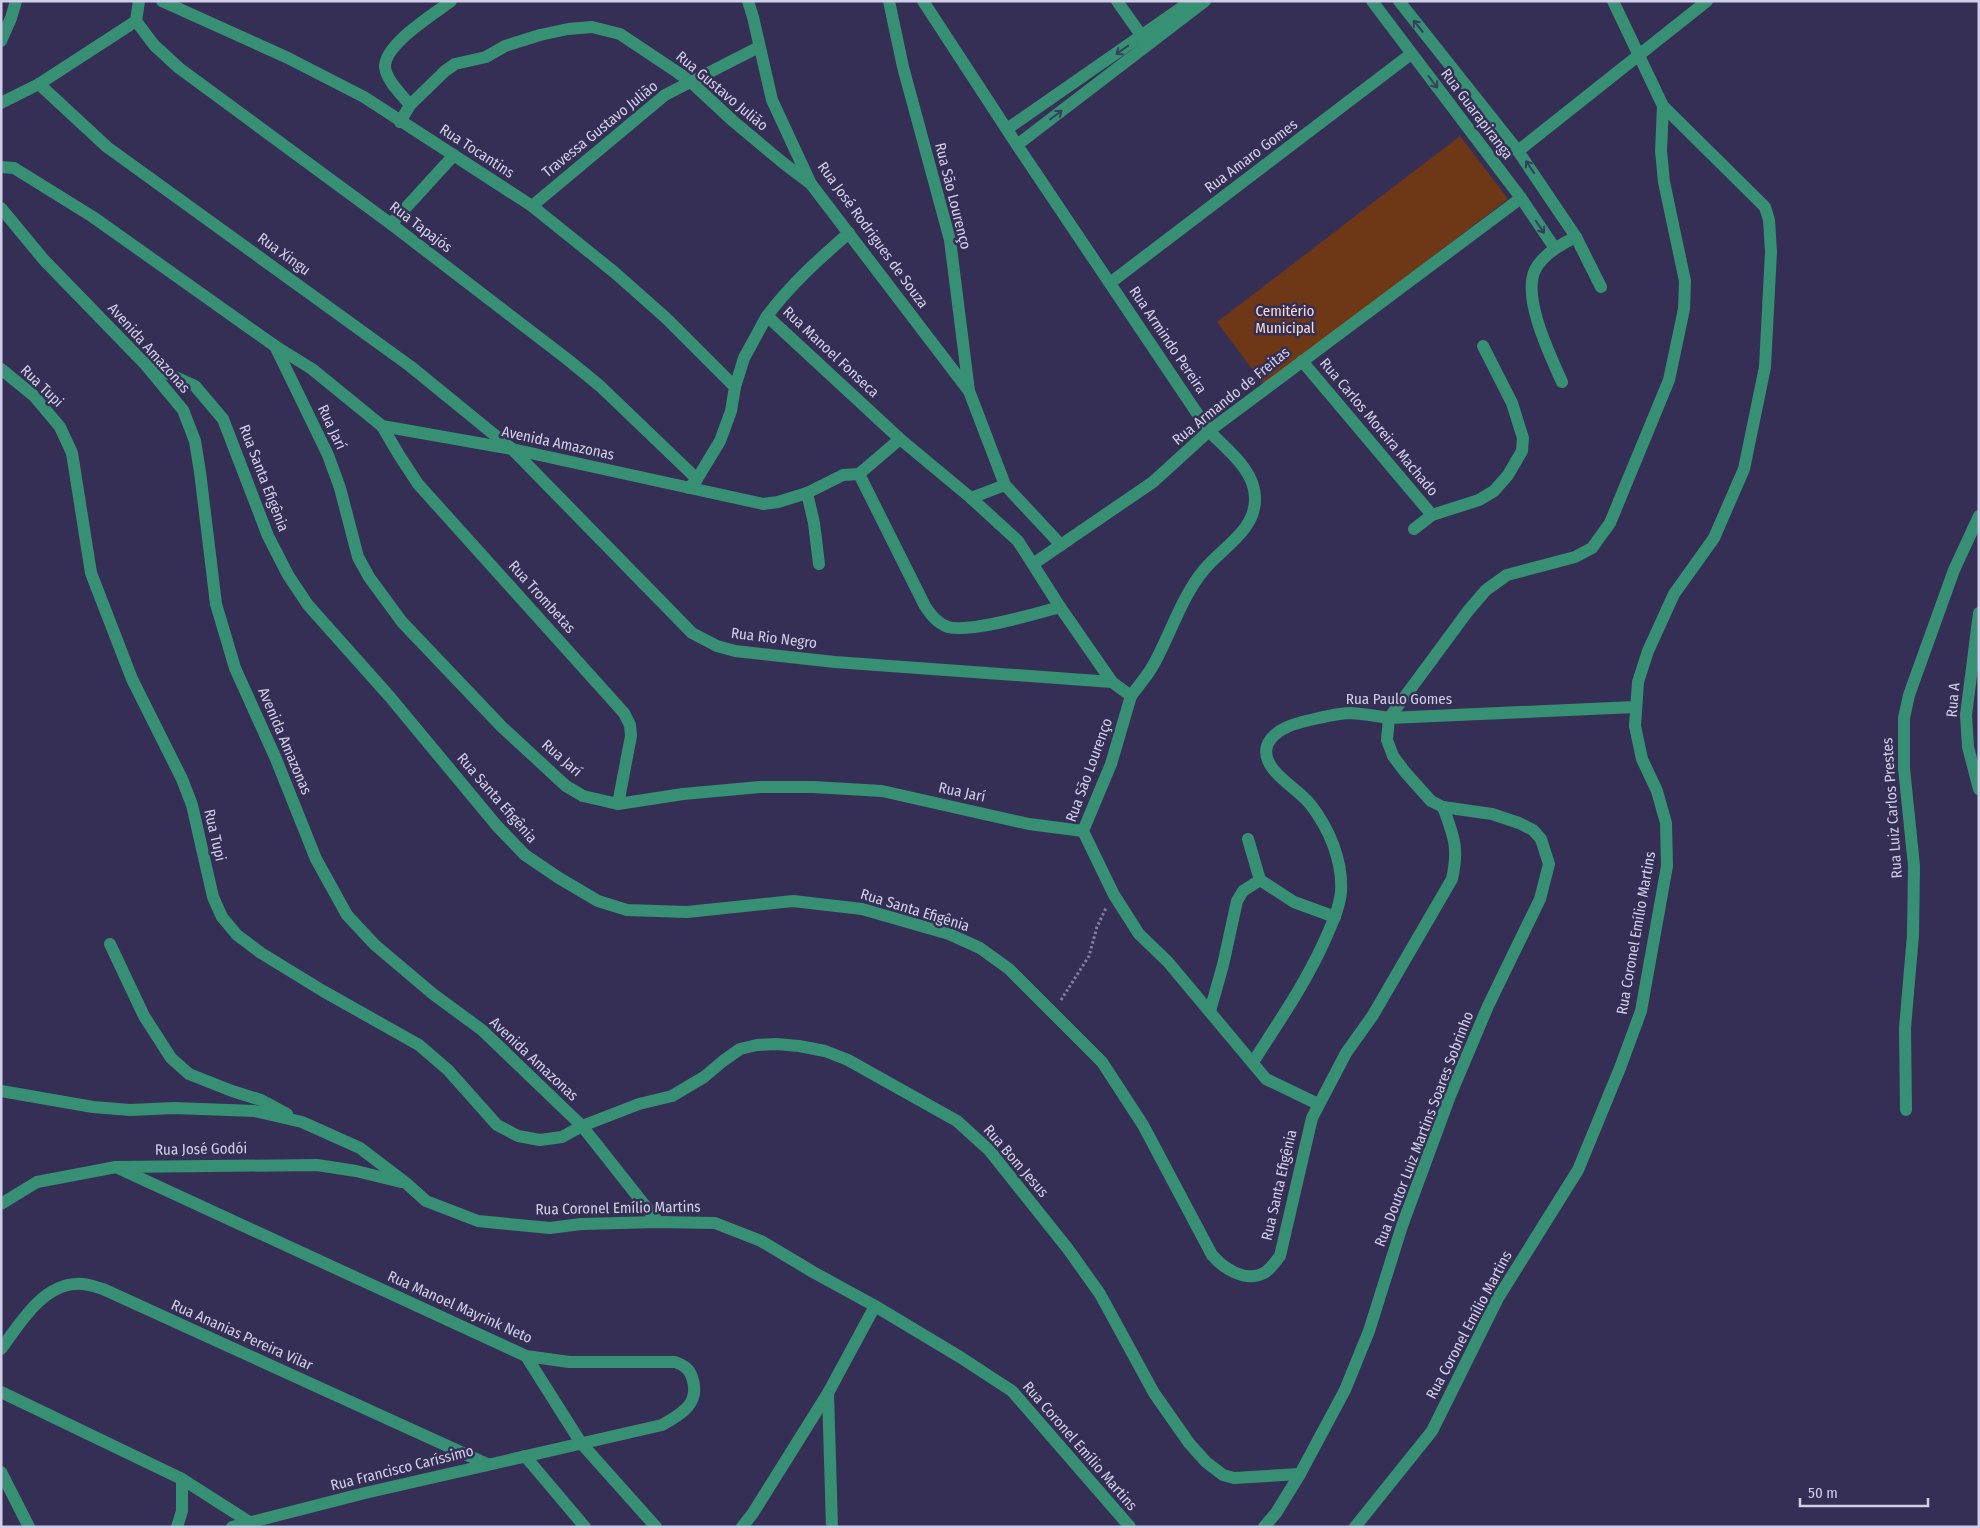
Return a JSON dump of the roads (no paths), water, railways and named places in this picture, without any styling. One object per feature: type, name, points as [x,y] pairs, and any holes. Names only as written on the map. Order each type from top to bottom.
[{"type":"street","points":[[1,41],[16,1]]},
{"type":"street","points":[[1,103],[39,84],[136,21],[139,1]]},
{"type":"street","name":"Rua Tocantins","points":[[162,1],[288,58],[364,97],[532,206],[659,311],[735,387]]},
{"type":"street","points":[[410,105],[388,76],[385,66],[387,57],[401,39],[451,1]]},
{"type":"street","name":"Rua José Rodrigues de Souza","points":[[748,1],[772,100],[811,184],[969,391]]},
{"type":"street","name":"Rua São Lourenço","points":[[889,1],[903,67],[950,240],[969,391],[1005,485]]},
{"type":"street","name":"Rua Armindo Pereira","points":[[923,1],[1209,431],[1244,467],[1254,489],[1254,510],[1250,520],[1203,571],[1186,598],[1154,664],[1131,696]]},
{"type":"street","points":[[1117,1],[1145,41]]},
{"type":"street","points":[[1017,145],[1145,41],[1190,1]]},
{"type":"street","points":[[1007,130],[1205,1]]},
{"type":"street","name":"Rua Guarapiranga","points":[[1372,1],[1521,198],[1554,247]]},
{"type":"street","name":"Rua Guarapiranga","points":[[1399,1],[1518,151],[1576,237],[1601,286]]},
{"type":"street","points":[[1443,808],[1431,801],[1405,772],[1394,756],[1387,740],[1389,718],[1468,610],[1486,590],[1507,575],[1575,557],[1592,548],[1610,523],[1669,380],[1684,309],[1685,280],[1664,182],[1662,159],[1663,106],[1613,1]]},
{"type":"street","points":[[1518,151],[1707,1]]},
{"type":"street","name":"Rua Tapajós","points":[[136,21],[154,45],[180,68],[391,224],[600,386],[693,483]]},
{"type":"street","name":"Rua Gustavo Julião","points":[[400,122],[410,105],[445,71],[455,64],[486,57],[505,46],[568,29],[592,27],[620,34],[691,82],[740,126],[811,184]]},
{"type":"street","name":"Travessa Gustavo Julião","points":[[532,206],[665,95],[759,47]]},
{"type":"street","name":"Rua Amaro Gomes","points":[[1110,283],[1411,54]]},
{"type":"street","name":"Rua Xingu","points":[[39,84],[107,147],[410,366],[512,449]]},
{"type":"street","name":"Rua Coronel Emílio Martins","points":[[1360,1525],[1432,1431],[1498,1298],[1578,1170],[1641,1012],[1667,866],[1668,843],[1666,823],[1657,791],[1642,758],[1635,726],[1638,682],[1648,651],[1674,594],[1714,538],[1744,469],[1765,367],[1771,272],[1771,234],[1765,207],[1663,106]]},
{"type":"street","points":[[391,224],[454,155]]},
{"type":"street","name":"Avenida Amazonas","points":[[1,167],[14,168],[93,217],[275,346],[312,369],[382,426],[693,483],[763,504],[778,502],[807,493],[843,475],[859,474]]},
{"type":"street","name":"Rua Armando de Freitas","points":[[1033,564],[1153,482],[1209,431],[1521,198]]},
{"type":"street","name":"Avenida Amazonas","points":[[1,208],[44,260],[144,363],[183,410],[195,440],[216,604],[235,668],[276,759],[316,859],[347,915],[375,945],[433,994],[482,1030],[582,1126],[658,1222]]},
{"type":"street","points":[[768,316],[787,290],[849,234]]},
{"type":"street","points":[[1562,382],[1541,333],[1532,295],[1532,283],[1535,270],[1554,247],[1576,237]]},
{"type":"street","name":"Rua Manoel Fonseca","points":[[693,483],[720,441],[732,410],[735,387],[744,358],[768,316],[900,439],[971,498],[1018,541],[1033,564]]},
{"type":"street","name":"Rua Jarí","points":[[275,346],[328,455],[340,488],[358,557],[369,577],[402,622],[502,727],[566,786],[583,796],[618,804],[682,794],[760,787],[812,787],[882,791],[1029,824],[1083,832]]},
{"type":"street","points":[[1414,529],[1432,515],[1480,500],[1494,491],[1508,476],[1522,451],[1524,438],[1512,403],[1483,346]]},
{"type":"street","name":"Rua Carlos Moreira Machado","points":[[1302,360],[1432,515]]},
{"type":"street","name":"Rua Santa Efigênia","points":[[144,363],[195,386],[223,419],[268,536],[288,575],[308,606],[390,696],[496,826],[525,855],[598,901],[627,910],[687,912],[793,901],[862,909],[949,934],[980,948],[1009,969],[1102,1062],[1143,1125],[1212,1254],[1221,1265],[1240,1274],[1253,1276],[1264,1273],[1280,1256],[1312,1118],[1318,1104],[1346,1054],[1414,946],[1452,879],[1456,860],[1455,841],[1443,808]]},
{"type":"street","name":"Rua Tupi","points":[[1,369],[34,396],[60,427],[72,453],[91,573],[132,679],[182,778],[192,805],[213,897],[222,917],[237,935],[261,953],[323,991],[419,1045],[448,1070],[497,1124],[518,1136],[540,1140],[562,1138],[582,1126]]},
{"type":"street","name":"Rua Trombetas","points":[[382,426],[418,484],[624,713],[630,725],[632,736],[618,804]]},
{"type":"street","points":[[900,439],[859,474],[925,606],[940,623],[949,627],[978,627],[1060,607]]},
{"type":"street","name":"Rua Rio Negro","points":[[512,449],[692,633],[717,646],[735,651],[835,662],[1112,682]]},
{"type":"street","points":[[971,498],[1005,485],[1061,545]]},
{"type":"street","points":[[807,493],[814,523],[819,564]]},
{"type":"street","name":"Rua Luiz Carlos Prestes","points":[[1906,1110],[1905,1028],[1913,935],[1914,866],[1904,768],[1904,718],[1909,695],[1954,570],[1979,516]]},
{"type":"street","points":[[1033,564],[1112,682],[1131,696]]},
{"type":"street","name":"Rua A","points":[[1979,613],[1966,716],[1968,747],[1979,789]]},
{"type":"street","name":"Rua São Lourenço","points":[[1131,696],[1111,764],[1083,832],[1114,895],[1140,934],[1168,962],[1210,1011],[1234,1043],[1266,1078],[1318,1104]]},
{"type":"street","name":"Rua Paulo Gomes","points":[[1253,1062],[1313,965],[1335,917],[1341,893],[1341,872],[1333,844],[1321,820],[1309,802],[1272,769],[1267,758],[1267,746],[1274,736],[1286,727],[1350,713],[1389,718],[1635,708]]},
{"type":"street","name":"Rua Doutor Luiz Martins Soares Sobrinho","points":[[1264,1527],[1276,1513],[1300,1474],[1345,1390],[1366,1340],[1402,1226],[1450,1096],[1488,1006],[1540,899],[1546,878],[1549,864],[1546,851],[1541,839],[1533,830],[1492,814],[1443,808]]},
{"type":"street","points":[[1248,839],[1260,880],[1294,902],[1335,917]]},
{"type":"street","points":[[1210,1011],[1223,965],[1237,901],[1243,891],[1260,880]]},
{"type":"street","points":[[110,944],[144,1016],[171,1058],[189,1074],[261,1100],[302,1122]]},
{"type":"street","name":"Rua Bom Jesus","points":[[582,1126],[639,1104],[672,1096],[704,1076],[740,1049],[757,1045],[776,1044],[798,1046],[824,1051],[848,1060],[957,1121],[989,1150],[1068,1249],[1100,1294],[1154,1392],[1189,1443],[1206,1462],[1223,1475],[1234,1478],[1300,1474]]},
{"type":"street","name":"Rua Coronel Emílio Martins","points":[[1,1091],[93,1107],[130,1110],[174,1108],[255,1111],[302,1122],[360,1148],[406,1183],[426,1201],[478,1221],[550,1228],[581,1224],[715,1223],[761,1241],[875,1306],[1012,1391],[1130,1527]]},
{"type":"street","name":"Rua José Godói","points":[[1,1204],[37,1182],[116,1167],[317,1165],[356,1171],[406,1183]]},
{"type":"street","name":"Rua Manoel Mayrink Neto","points":[[116,1167],[526,1356],[569,1362],[675,1362],[683,1364],[690,1371],[695,1392],[691,1403],[681,1415],[662,1425],[580,1443]]},
{"type":"street","name":"Rua Ananias Pereira Vilar","points":[[1,1349],[22,1319],[57,1288],[74,1284],[87,1284],[102,1289],[487,1464]]},
{"type":"street","points":[[742,1527],[828,1393],[875,1306]]},
{"type":"street","points":[[526,1356],[580,1443],[656,1527]]},
{"type":"street","points":[[1,1392],[182,1479],[251,1523]]},
{"type":"street","points":[[828,1393],[832,1527]]},
{"type":"street","name":"Rua Francisco Caríssimo","points":[[232,1527],[365,1493],[580,1443]]},
{"type":"street","points":[[525,1456],[585,1527]]},
{"type":"street","points":[[1,1472],[29,1527]]},
{"type":"street","points":[[177,1527],[182,1511],[182,1479]]},
{"type":"park label","name":"Cemitério Municipal","points":[[1285,320]]}]
